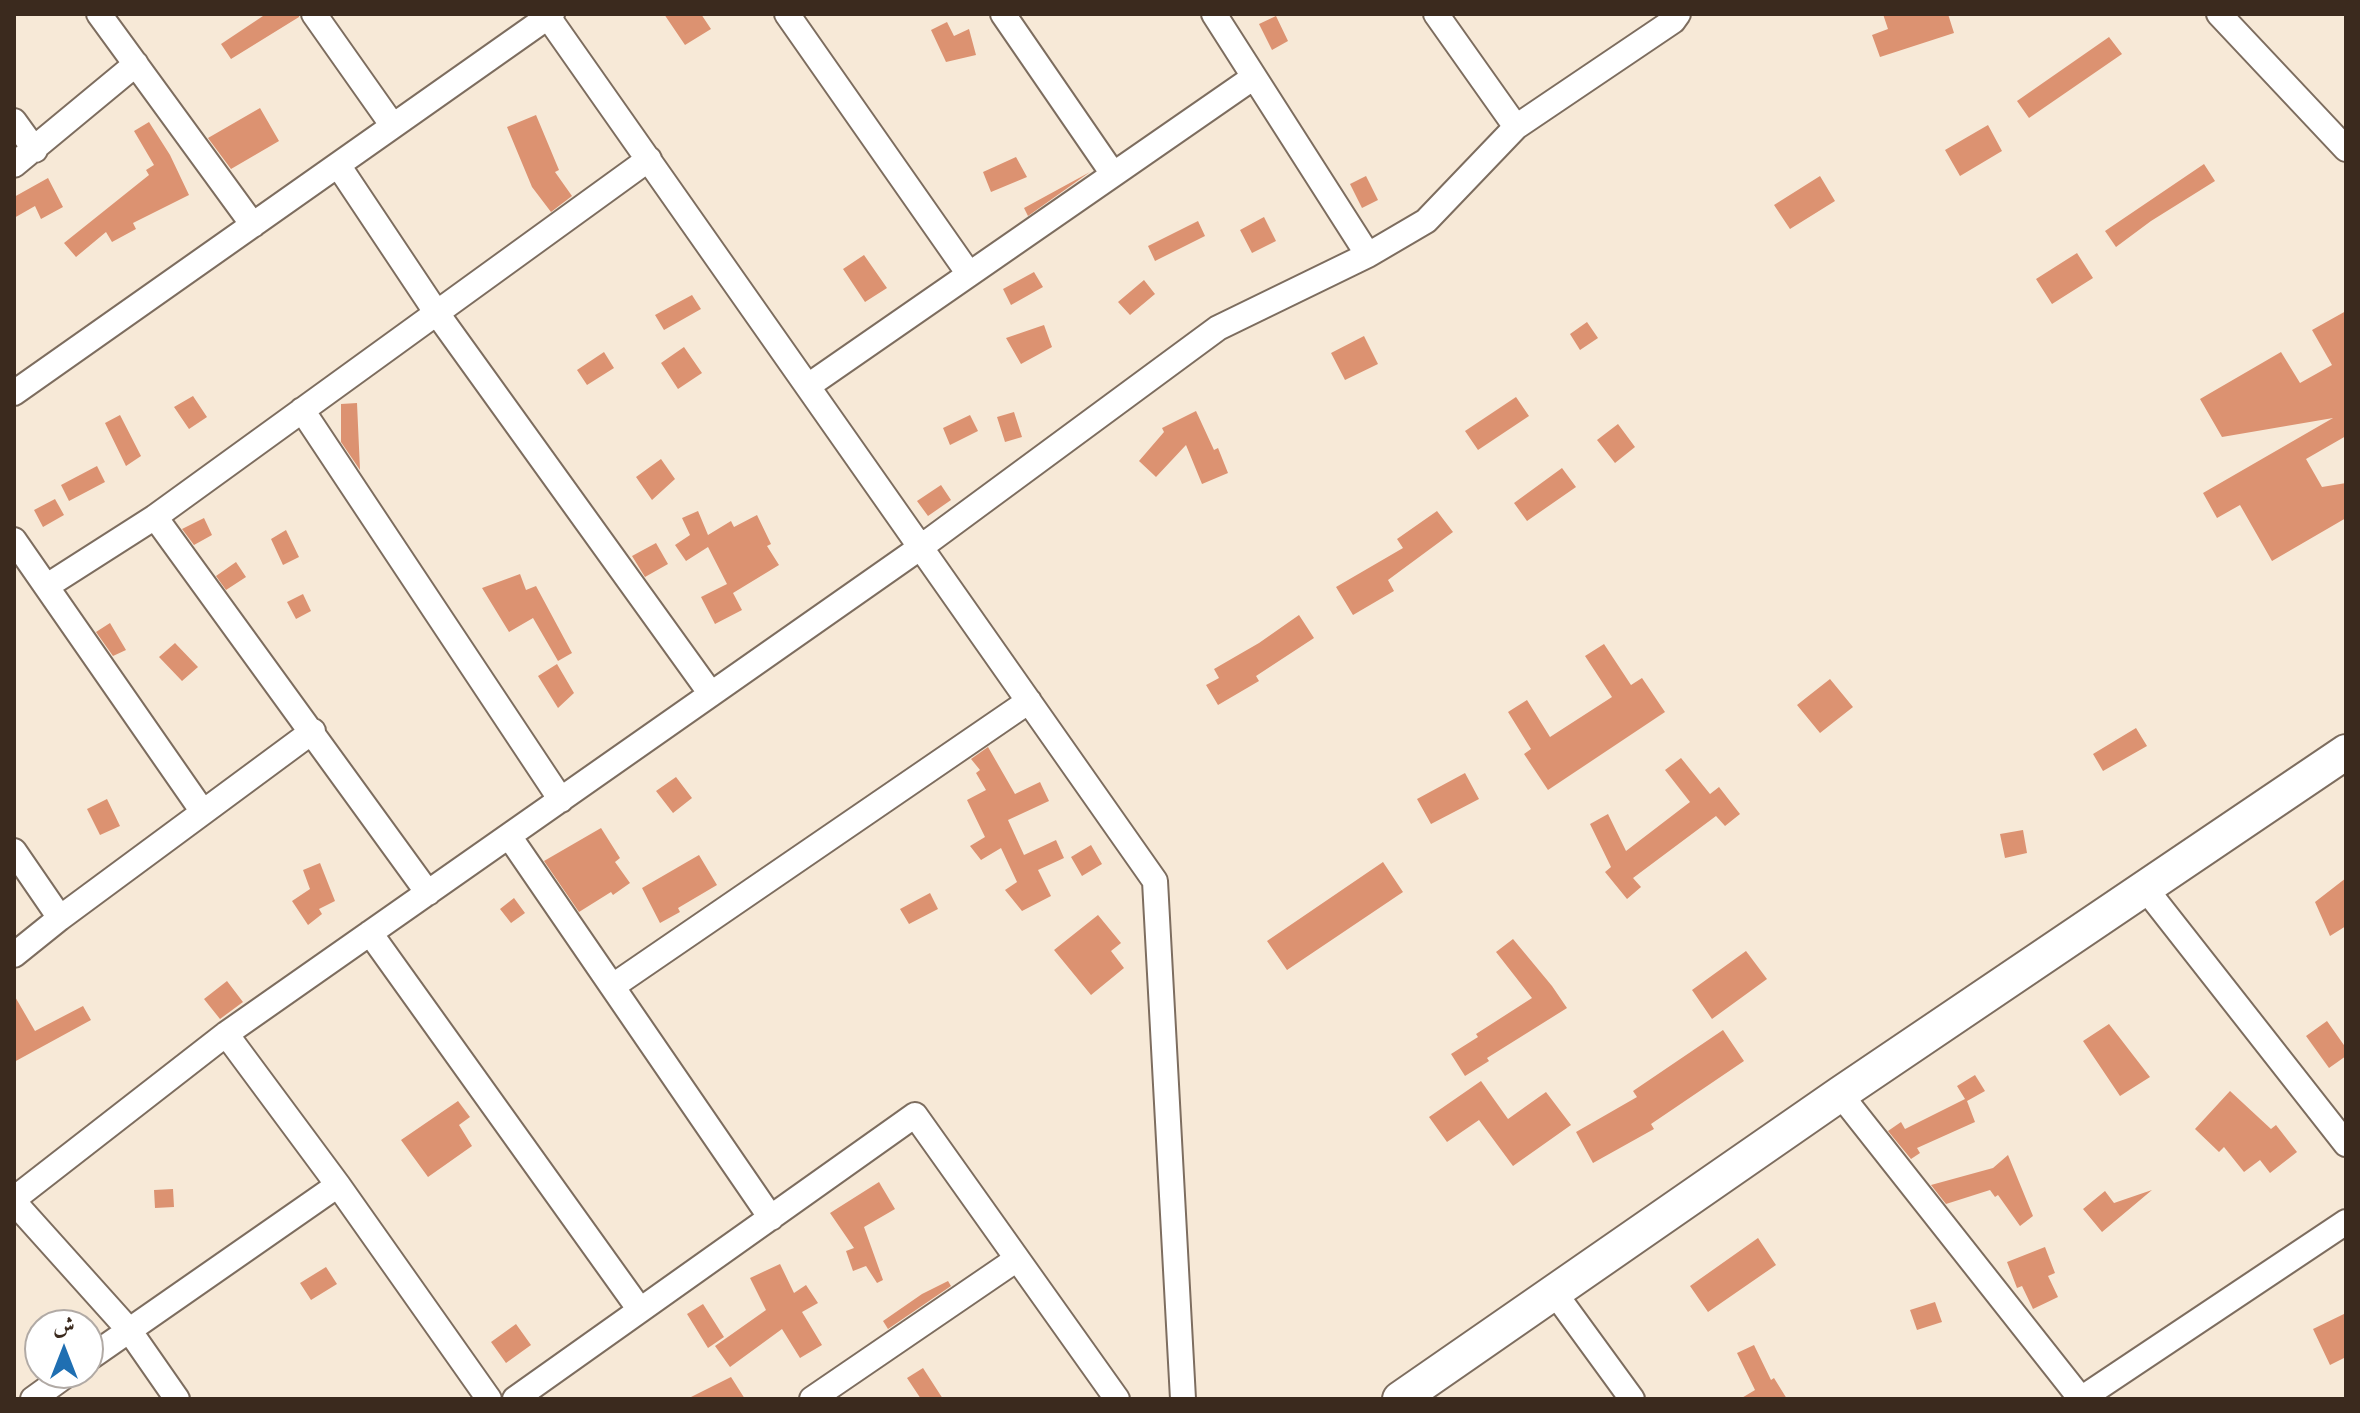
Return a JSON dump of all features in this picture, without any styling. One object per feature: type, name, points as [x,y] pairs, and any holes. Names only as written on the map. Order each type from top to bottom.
[{"type":"main road","points":[[1400,1399],[1840,1094],[2346,752]]},
{"type":"street","points":[[99,14],[253,225]]},
{"type":"street","points":[[314,14],[393,126]]},
{"type":"street","points":[[787,14],[969,274]]},
{"type":"street","points":[[1003,14],[1113,174]]},
{"type":"street","points":[[1214,14],[1368,255]]},
{"type":"street","points":[[1436,14],[1516,127]]},
{"type":"street","points":[[2219,14],[2346,149]]},
{"type":"street","points":[[14,393],[549,15],[1155,881],[1183,1399]]},
{"type":"street","points":[[177,1399],[129,1330],[14,1201],[226,1034],[921,547],[1218,328],[1368,255],[1426,221],[1516,127],[1673,16]]},
{"type":"street","points":[[14,165],[136,64]]},
{"type":"street","points":[[808,386],[1254,77]]},
{"type":"street","points":[[14,121],[35,150]]},
{"type":"street","points":[[47,586],[155,517],[649,159]]},
{"type":"street","points":[[338,165],[436,312],[711,694]]},
{"type":"street","points":[[302,410],[561,800]]},
{"type":"street","points":[[155,517],[428,893]]},
{"type":"street","points":[[14,540],[203,812]]},
{"type":"street","points":[[613,986],[1029,701]]},
{"type":"street","points":[[14,955],[313,731]]},
{"type":"street","points":[[509,836],[771,1218]]},
{"type":"street","points":[[14,851],[60,918]]},
{"type":"street","points":[[2145,888],[2346,1144]]},
{"type":"street","points":[[370,933],[640,1310]]},
{"type":"street","points":[[226,1034],[338,1185],[489,1399]]},
{"type":"street","points":[[1840,1094],[2081,1399],[2346,1222]]},
{"type":"street","points":[[515,1399],[915,1115],[1114,1398]]},
{"type":"street","points":[[104,1348],[338,1185]]},
{"type":"street","points":[[812,1399],[1017,1259]]},
{"type":"street","points":[[1554,1292],[1632,1399]]},
{"type":"building","points":[[266,14],[299,14],[299,17],[231,59],[221,44]]},
{"type":"building","points":[[664,14],[701,14],[711,29],[685,45]]},
{"type":"building","points":[[1883,14],[1948,14],[1954,33],[1880,57],[1872,35],[1888,29]]},
{"type":"building","points":[[1276,16],[1288,41],[1272,50],[1259,24]]},
{"type":"building","points":[[947,22],[954,36],[969,29],[976,55],[946,62],[931,30]]},
{"type":"building","points":[[2109,37],[2122,54],[2029,118],[2017,101]]},
{"type":"building","points":[[260,108],[279,141],[231,169],[208,138]]},
{"type":"building","points":[[536,115],[559,170],[555,172],[572,196],[551,212],[532,187],[507,127]]},
{"type":"building","points":[[149,122],[170,155],[189,195],[133,223],[136,229],[112,242],[106,232],[76,257],[64,243],[149,175],[146,170],[154,165],[134,131]]},
{"type":"building","points":[[1988,125],[2002,151],[1960,176],[1945,150]]},
{"type":"building","points":[[1016,157],[1027,177],[991,192],[983,172]]},
{"type":"building","points":[[2204,164],[2215,181],[2116,247],[2105,231]]},
{"type":"building","points":[[1090,172],[1028,216],[1024,208]]},
{"type":"building","points":[[1366,176],[1378,200],[1362,208],[1350,184]]},
{"type":"building","points":[[1820,176],[1835,201],[1790,229],[1774,205]]},
{"type":"building","points":[[48,178],[63,207],[41,219],[35,206],[14,218],[14,197]]},
{"type":"building","points":[[1264,217],[1276,241],[1252,253],[1240,230]]},
{"type":"building","points":[[1198,221],[1205,236],[1155,261],[1148,246]]},
{"type":"building","points":[[2077,253],[2093,278],[2052,304],[2036,279]]},
{"type":"building","points":[[864,255],[887,288],[865,302],[843,269]]},
{"type":"building","points":[[1034,272],[1043,287],[1011,305],[1003,289]]},
{"type":"building","points":[[1144,280],[1155,294],[1130,315],[1118,302]]},
{"type":"building","points":[[692,295],[701,309],[664,330],[655,315]]},
{"type":"building","points":[[2346,311],[2346,436],[2306,459],[2322,487],[2346,483],[2346,518],[2272,561],[2240,505],[2217,518],[2203,493],[2333,418],[2222,437],[2200,399],[2281,352],[2300,383],[2332,365],[2312,330]]},
{"type":"building","points":[[1587,322],[1598,338],[1580,350],[1570,334]]},
{"type":"building","points":[[1044,325],[1052,347],[1021,364],[1006,338]]},
{"type":"building","points":[[1364,336],[1378,364],[1345,380],[1331,353]]},
{"type":"building","points":[[684,347],[702,373],[678,389],[661,363]]},
{"type":"building","points":[[604,352],[614,368],[587,385],[577,370]]},
{"type":"building","points":[[193,396],[207,417],[189,429],[174,407]]},
{"type":"building","points":[[1516,397],[1529,416],[1478,450],[1465,431]]},
{"type":"building","points":[[357,403],[360,470],[341,442],[341,404]]},
{"type":"building","points":[[1196,411],[1214,450],[1218,448],[1228,473],[1202,484],[1186,445],[1156,477],[1139,461],[1164,432],[1162,428]]},
{"type":"building","points":[[1014,412],[1022,437],[1005,442],[997,417]]},
{"type":"building","points":[[120,415],[141,456],[126,466],[105,423]]},
{"type":"building","points":[[970,415],[978,431],[950,445],[943,428]]},
{"type":"building","points":[[1618,424],[1635,447],[1615,463],[1597,440]]},
{"type":"building","points":[[661,459],[675,479],[652,500],[636,477]]},
{"type":"building","points":[[97,466],[105,482],[69,501],[61,485]]},
{"type":"building","points":[[1562,468],[1576,487],[1527,521],[1514,503]]},
{"type":"building","points":[[941,485],[951,500],[928,516],[917,501]]},
{"type":"building","points":[[55,499],[64,515],[43,527],[34,510]]},
{"type":"building","points":[[698,511],[708,535],[731,521],[734,527],[757,515],[771,544],[767,546],[779,565],[733,593],[742,610],[715,624],[701,597],[727,584],[708,547],[686,561],[675,545],[690,535],[682,518]]},
{"type":"building","points":[[1437,511],[1453,532],[1388,580],[1394,591],[1353,615],[1336,587],[1403,548],[1397,539]]},
{"type":"building","points":[[204,518],[212,535],[194,545],[182,529]]},
{"type":"building","points":[[286,530],[299,557],[283,565],[271,539]]},
{"type":"building","points":[[656,543],[668,564],[645,577],[632,556]]},
{"type":"building","points":[[236,562],[246,577],[226,590],[216,576]]},
{"type":"building","points":[[520,574],[526,590],[536,586],[572,653],[558,661],[533,618],[509,632],[482,588]]},
{"type":"building","points":[[303,594],[311,611],[296,619],[287,602]]},
{"type":"building","points":[[1299,615],[1314,638],[1256,676],[1259,681],[1218,705],[1206,685],[1219,678],[1214,669]]},
{"type":"building","points":[[110,623],[126,650],[113,656],[96,632]]},
{"type":"building","points":[[175,643],[198,667],[182,681],[159,657]]},
{"type":"building","points":[[1604,644],[1631,685],[1642,678],[1665,712],[1548,790],[1524,754],[1531,749],[1508,712],[1527,700],[1550,737],[1612,697],[1585,656]]},
{"type":"building","points":[[557,664],[574,693],[558,708],[538,676]]},
{"type":"building","points":[[1830,679],[1853,707],[1820,733],[1797,705]]},
{"type":"building","points":[[2136,728],[2147,746],[2103,771],[2093,754]]},
{"type":"building","points":[[988,747],[1015,794],[1040,782],[1049,801],[1008,820],[1024,855],[1056,840],[1064,858],[1038,870],[1051,896],[1022,911],[1005,890],[1017,882],[1001,848],[981,860],[970,846],[985,837],[967,800],[986,790],[976,773],[980,770],[971,759]]},
{"type":"building","points":[[1681,758],[1710,794],[1719,787],[1740,814],[1725,826],[1716,816],[1633,878],[1641,887],[1627,899],[1605,872],[1611,867],[1590,824],[1608,814],[1626,851],[1690,802],[1665,770]]},
{"type":"building","points":[[1465,773],[1479,799],[1431,824],[1417,799]]},
{"type":"building","points":[[676,777],[692,798],[673,813],[656,791]]},
{"type":"building","points":[[107,799],[120,826],[100,835],[87,809]]},
{"type":"building","points":[[601,828],[620,858],[615,862],[630,883],[579,912],[544,861]]},
{"type":"building","points":[[2023,830],[2027,853],[2005,858],[2000,834]]},
{"type":"building","points":[[1091,845],[1102,864],[1082,876],[1071,857]]},
{"type":"building","points":[[699,855],[717,885],[678,908],[680,912],[660,923],[642,888]]},
{"type":"building","points":[[1383,862],[1403,892],[1287,970],[1267,941]]},
{"type":"building","points":[[320,863],[335,901],[319,909],[322,914],[308,925],[292,901],[310,889],[303,870]]},
{"type":"building","points":[[2346,878],[2346,926],[2330,936],[2315,902]]},
{"type":"building","points":[[930,893],[938,909],[909,924],[900,909]]},
{"type":"building","points":[[514,898],[525,913],[511,923],[500,909]]},
{"type":"building","points":[[1098,915],[1121,943],[1111,951],[1124,968],[1091,995],[1054,950]]},
{"type":"building","points":[[1513,939],[1567,1008],[1487,1058],[1489,1061],[1465,1076],[1451,1054],[1532,998],[1496,952]]},
{"type":"building","points":[[1746,951],[1767,979],[1712,1019],[1692,990]]},
{"type":"building","points":[[227,981],[243,1002],[220,1019],[204,999]]},
{"type":"building","points":[[14,995],[35,1031],[83,1006],[91,1020],[14,1062]]},
{"type":"building","points":[[2327,1021],[2346,1048],[2346,1056],[2329,1068],[2306,1036]]},
{"type":"building","points":[[2109,1024],[2150,1077],[2120,1096],[2083,1041]]},
{"type":"building","points":[[1723,1030],[1744,1061],[1651,1124],[1654,1129],[1593,1163],[1576,1132],[1637,1097],[1633,1091]]},
{"type":"building","points":[[1975,1075],[1985,1091],[1967,1101],[1975,1122],[1917,1148],[1920,1153],[1911,1159],[1888,1131],[1901,1122],[1905,1129],[1965,1099],[1957,1086]]},
{"type":"building","points":[[1481,1081],[1508,1119],[1546,1092],[1571,1125],[1513,1166],[1479,1120],[1447,1142],[1429,1117]]},
{"type":"building","points":[[2230,1091],[2271,1129],[2276,1125],[2297,1152],[2270,1173],[2260,1160],[2244,1172],[2224,1147],[2219,1152],[2195,1129]]},
{"type":"building","points":[[458,1101],[470,1117],[459,1125],[472,1146],[428,1177],[401,1140]]},
{"type":"building","points":[[2008,1155],[2033,1216],[2020,1226],[1998,1195],[1995,1197],[1990,1190],[1946,1204],[1931,1185],[1993,1168]]},
{"type":"building","points":[[879,1182],[895,1209],[864,1227],[883,1280],[877,1283],[866,1266],[853,1271],[846,1251],[854,1248],[830,1213]]},
{"type":"building","points":[[173,1189],[174,1207],[155,1208],[154,1190]]},
{"type":"building","points":[[2152,1190],[2102,1232],[2083,1209],[2105,1191],[2114,1203]]},
{"type":"building","points":[[1758,1238],[1776,1265],[1708,1312],[1690,1286]]},
{"type":"building","points":[[2045,1247],[2055,1273],[2048,1276],[2058,1297],[2033,1309],[2022,1286],[2017,1288],[2007,1262]]},
{"type":"building","points":[[780,1264],[794,1293],[806,1285],[818,1303],[802,1312],[822,1345],[800,1358],[782,1329],[730,1367],[715,1346],[766,1310],[750,1278]]},
{"type":"building","points":[[326,1267],[337,1284],[311,1300],[300,1283]]},
{"type":"building","points":[[948,1281],[951,1286],[888,1329],[883,1321],[922,1294]]},
{"type":"building","points":[[1935,1302],[1942,1322],[1917,1330],[1910,1310]]},
{"type":"building","points":[[703,1304],[724,1337],[708,1348],[687,1314]]},
{"type":"building","points":[[2346,1313],[2346,1357],[2330,1365],[2313,1329]]},
{"type":"building","points":[[516,1324],[531,1345],[506,1363],[491,1342]]},
{"type":"building","points":[[1754,1345],[1771,1380],[1774,1378],[1787,1399],[1740,1399],[1755,1390],[1737,1353]]},
{"type":"building","points":[[923,1368],[943,1399],[921,1399],[907,1378]]},
{"type":"building","points":[[731,1377],[745,1399],[687,1399]]}]
